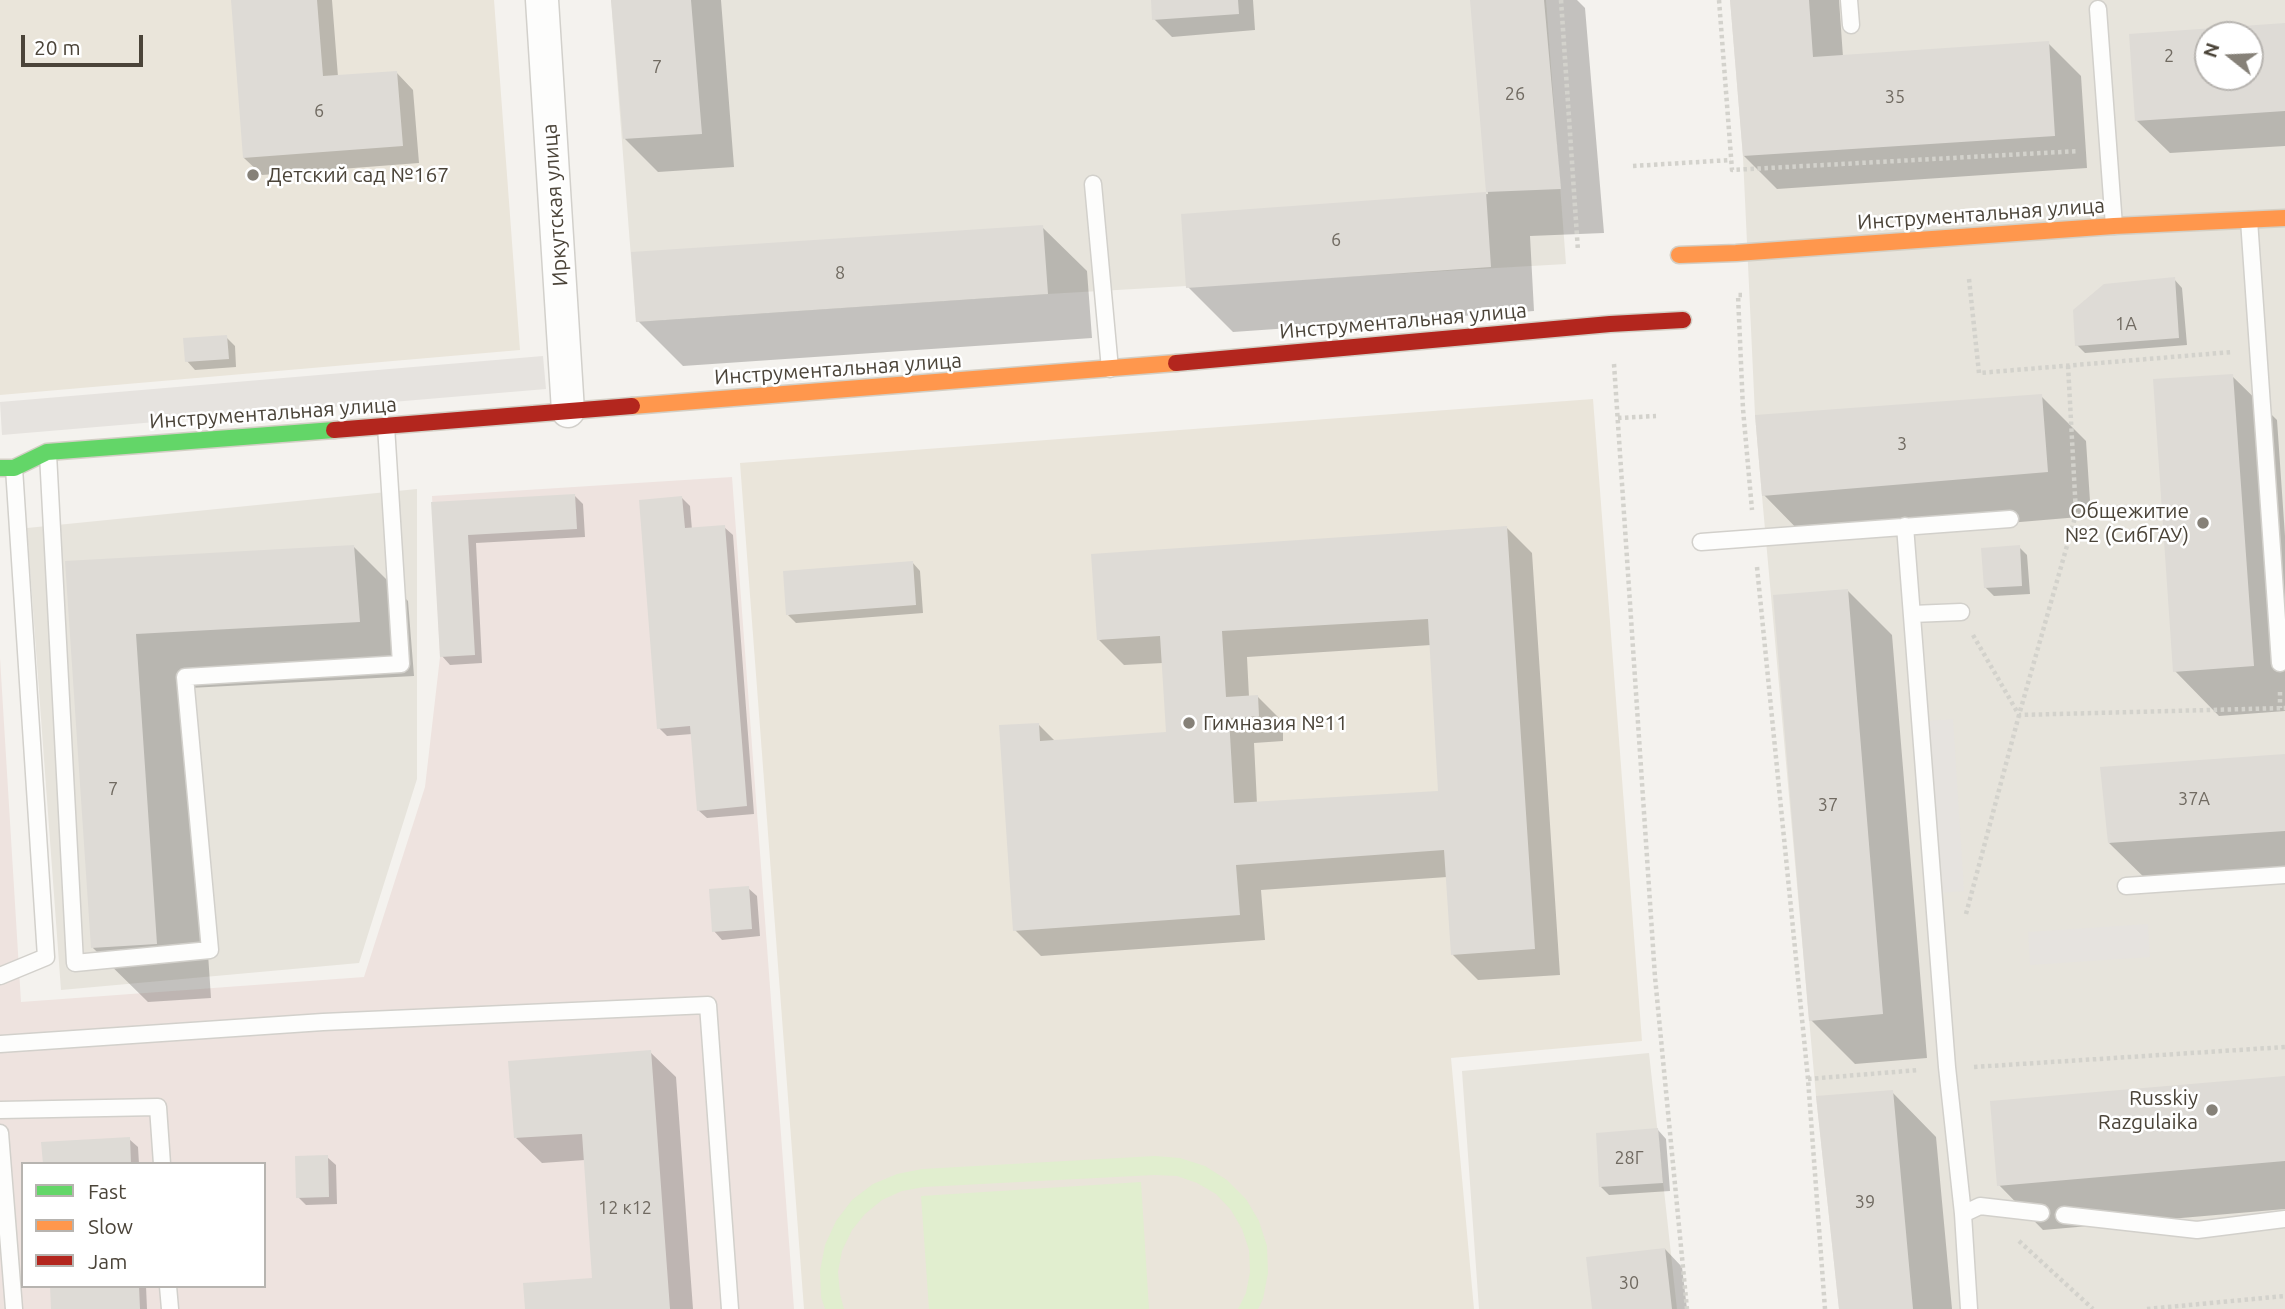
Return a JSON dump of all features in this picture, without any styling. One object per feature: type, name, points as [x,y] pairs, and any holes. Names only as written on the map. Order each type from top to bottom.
[{"type":"street","name":"Иркутская улица","points":[[542,0],[568,411]]},
{"type":"street","name":"Инструментальная улица","points":[[1679,255],[2113,226],[2285,218]]},
{"type":"street","name":"Инструментальная улица","points":[[7,468],[47,452],[1110,369],[1610,324],[1683,320]]},
{"type":"lane","points":[[1849,0],[1851,25]]},
{"type":"lane","points":[[2098,9],[2113,226]]},
{"type":"lane","points":[[1093,184],[1110,369]]},
{"type":"lane","points":[[2249,220],[2280,663]]},
{"type":"lane","points":[[47,452],[75,963],[210,950],[185,677],[401,664],[386,426]]},
{"type":"lane","points":[[0,976],[46,957],[7,468]]},
{"type":"lane","points":[[1701,542],[2010,519]]},
{"type":"lane","points":[[1905,527],[1947,1067],[1963,1214],[1969,1309]]},
{"type":"lane","points":[[1912,614],[1961,612]]},
{"type":"lane","points":[[2126,886],[2285,875]]},
{"type":"lane","points":[[0,1044],[323,1022],[708,1005],[730,1309]]},
{"type":"lane","points":[[0,1110],[158,1107],[162,1162]]},
{"type":"lane","points":[[0,1133],[14,1309]]},
{"type":"lane","points":[[1963,1214],[1980,1206],[2041,1213]]},
{"type":"lane","points":[[2064,1215],[2197,1230],[2285,1219]]},
{"type":"lane","points":[[169,1288],[170,1309]]},
{"type":"path","points":[[1561,0],[1578,251]]},
{"type":"path","points":[[1719,0],[1732,170],[2108,150]]},
{"type":"path","points":[[1633,166],[1731,160]]},
{"type":"path","points":[[1969,279],[1979,373],[2259,350]]},
{"type":"path","points":[[1738,295],[1743,409],[1754,539],[1808,1079],[1825,1309]]},
{"type":"path","points":[[1613,354],[1655,977],[1687,1309]]},
{"type":"path","points":[[1966,915],[2076,514],[2068,365]]},
{"type":"path","points":[[1618,418],[1656,416]]},
{"type":"path","points":[[1961,612],[2019,715]]},
{"type":"path","points":[[2019,715],[2285,708]]},
{"type":"path","points":[[1969,1067],[2285,1047]]},
{"type":"path","points":[[1808,1079],[1947,1067]]},
{"type":"path","points":[[1980,1206],[2093,1309]]},
{"type":"path","points":[[2147,1309],[2285,1296]]},
{"type":"shaded area","name":"Детский сад №167","points":[[0,0],[494,0],[520,350],[0,395]]},
{"type":"shaded area","points":[[611,0],[1546,0],[1566,264],[1048,294],[636,322]]},
{"type":"shaded area","points":[[1730,0],[2285,0],[2285,1309],[1839,1309],[1816,1096],[1755,415],[1743,157]]},
{"type":"shaded area","points":[[543,356],[546,389],[2,435],[0,402]]},
{"type":"shaded area","name":"Гимназия №11","points":[[1593,399],[1642,1041],[1451,1058],[1474,1309],[804,1309],[740,463]]},
{"type":"shaded area","points":[[732,477],[794,1309],[0,1309],[0,658],[21,1002],[364,977],[425,787],[440,657],[432,496]]},
{"type":"shaded area","points":[[417,489],[417,779],[359,963],[61,990],[27,528]]},
{"type":"shaded area","points":[[1953,719],[1964,891],[1938,893],[1926,721]]},
{"type":"shaded area","points":[[2148,924],[2150,957],[2030,965],[2028,932]]},
{"type":"shaded area","points":[[1649,1053],[1677,1309],[1479,1309],[1462,1071]]},
{"type":"green space","points":[[1155,1156],[1180,1158],[1205,1166],[1227,1180],[1246,1199],[1259,1221],[1267,1246],[1268,1273],[1263,1299],[1258,1309],[1238,1309],[1246,1293],[1250,1272],[1249,1250],[1242,1229],[1231,1210],[1216,1194],[1197,1183],[1177,1176],[1154,1175],[924,1187],[902,1191],[882,1200],[865,1214],[852,1230],[842,1251],[838,1272],[844,1309],[825,1309],[821,1297],[820,1271],[825,1245],[836,1221],[852,1200],[873,1184],[897,1174],[922,1169]]},
{"type":"green space","points":[[1141,1182],[1149,1309],[929,1309],[921,1196]]},
{"type":"building","points":[[231,0],[317,0],[323,76],[397,71],[403,146],[243,158]]},
{"type":"building","points":[[611,0],[691,0],[702,134],[623,139]]},
{"type":"building","points":[[1151,0],[1238,0],[1239,14],[1152,20]]},
{"type":"building","points":[[1470,0],[1544,0],[1561,189],[1486,192]]},
{"type":"building","points":[[1730,0],[1809,0],[1813,57],[2049,41],[2055,136],[1743,156]]},
{"type":"building","points":[[2285,23],[2285,111],[2135,121],[2129,34],[2194,29],[2194,91],[2264,91],[2264,24]]},
{"type":"building","points":[[1486,192],[1491,267],[1186,288],[1181,214]]},
{"type":"building","points":[[1043,225],[1048,294],[636,322],[631,252]]},
{"type":"building","points":[[2175,277],[2179,338],[2075,346],[2073,310],[2104,284]]},
{"type":"building","points":[[227,335],[229,359],[185,362],[183,338]]},
{"type":"building","name":"Общежитие №2 (СибГАУ)","points":[[2233,374],[2254,666],[2173,672],[2153,379]]},
{"type":"building","points":[[2042,394],[2048,472],[1762,496],[1755,415]]},
{"type":"building","points":[[575,494],[577,529],[468,535],[475,655],[440,657],[431,502]]},
{"type":"building","points":[[682,496],[685,528],[725,525],[747,806],[697,811],[690,726],[657,729],[639,500]]},
{"type":"building","points":[[1507,526],[1535,949],[1451,955],[1444,850],[1236,865],[1240,915],[1013,931],[999,725],[1039,723],[1040,741],[1166,732],[1160,636],[1097,640],[1091,554]],"holes":[[[1428,619],[1438,791],[1234,803],[1229,718],[1259,716],[1258,695],[1226,697],[1222,631]]]},
{"type":"building","points":[[354,545],[360,622],[136,634],[157,944],[91,948],[65,561]]},
{"type":"building","points":[[2020,545],[2022,586],[1984,588],[1981,548]]},
{"type":"building","points":[[913,561],[916,605],[786,615],[783,571]]},
{"type":"building","points":[[1848,589],[1883,1014],[1809,1021],[1773,595]]},
{"type":"building","points":[[2285,754],[2285,831],[2108,843],[2100,767]]},
{"type":"building","points":[[749,886],[752,929],[712,932],[709,889]]},
{"type":"building","points":[[651,1050],[670,1309],[525,1309],[523,1283],[592,1278],[582,1134],[514,1138],[508,1061]]},
{"type":"building","points":[[2285,1076],[2285,1161],[1997,1186],[1990,1101]]},
{"type":"building","points":[[1893,1090],[1913,1309],[1839,1309],[1816,1096]]},
{"type":"building","points":[[1658,1128],[1663,1183],[1599,1187],[1596,1133]]},
{"type":"building","points":[[130,1137],[131,1162],[43,1162],[41,1142]]},
{"type":"building","points":[[328,1155],[329,1197],[296,1198],[295,1156]]},
{"type":"building","points":[[1665,1248],[1672,1309],[1592,1309],[1586,1257]]},
{"type":"building","points":[[50,1288],[139,1288],[140,1309],[51,1309]]},
{"type":"traffic: fast","points":[[0,468],[14,468],[47,452],[334,430]]},
{"type":"traffic: slow","points":[[1679,255],[2114,226],[2285,218]]},
{"type":"traffic: slow","points":[[632,406],[1176,363]]},
{"type":"traffic: jam","points":[[1176,363],[1610,324],[1683,320]]},
{"type":"traffic: jam","points":[[334,430],[632,406]]},
{"type":"place","name":"Детский сад №167","points":[[253,175]]},
{"type":"place","name":"Общежитие №2 (СибГАУ)","points":[[2203,523]]},
{"type":"place","name":"Гимназия №11","points":[[1189,723]]},
{"type":"place","name":"Russkiy Razgulaika","points":[[2212,1110]]}]
